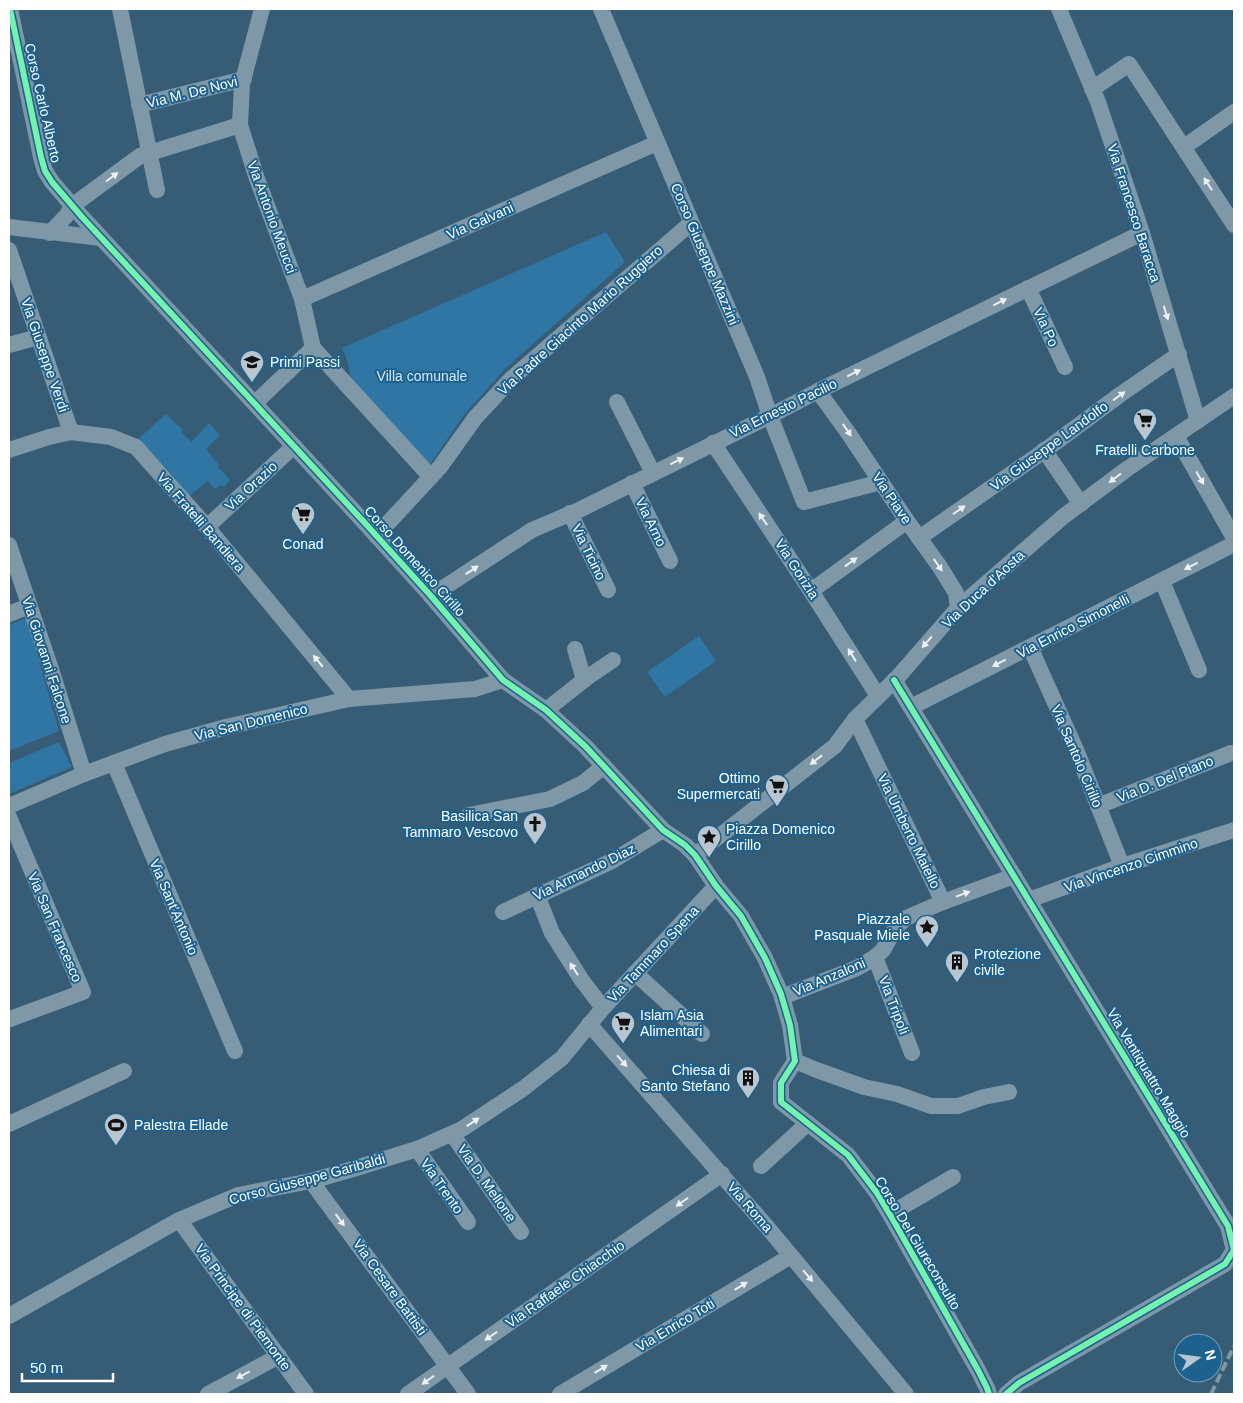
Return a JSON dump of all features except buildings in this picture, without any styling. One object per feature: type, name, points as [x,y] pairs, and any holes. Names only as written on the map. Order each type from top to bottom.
[{"type":"street","name":"Corso Carlo Alberto","points":[[10,9],[45,171],[72,206],[103,240]]},
{"type":"street","name":"Via M. De Novi","points":[[120,9],[149,153]]},
{"type":"street","name":"Via Antonio Meucci","points":[[262,9],[242,84],[240,125],[257,179],[302,299],[313,348]]},
{"type":"street","name":"Corso Giuseppe Mazzini","points":[[601,9],[757,377],[770,416],[804,502],[881,482]]},
{"type":"street","name":"Via Francesco Baracca","points":[[1058,9],[1092,89],[1142,232],[1198,421]]},
{"type":"street","points":[[1092,89],[1130,64],[1234,225]]},
{"type":"street","name":"Via M. De Novi","points":[[140,105],[244,79]]},
{"type":"street","points":[[1184,147],[1234,112]]},
{"type":"street","points":[[50,233],[67,215],[72,206],[140,156],[240,125]]},
{"type":"street","name":"Via Galvani","points":[[302,299],[657,143]]},
{"type":"street","points":[[149,153],[157,190]]},
{"type":"street","name":"Via Padre Giacinto Mario Ruggiero","points":[[376,536],[440,468],[475,418],[511,379],[691,222]]},
{"type":"street","points":[[9,226],[103,240]]},
{"type":"street","name":"Via Ernesto Pacilio","points":[[431,596],[532,530],[770,416],[818,390],[1142,232]]},
{"type":"street","name":"Corso Domenico Cirillo","points":[[103,240],[431,596],[503,680],[546,710],[586,747],[663,830],[690,850],[741,916],[765,958],[782,998],[790,1025],[795,1061]]},
{"type":"street","name":"Via Giuseppe Verdi","points":[[9,250],[15,286],[38,337],[71,432]]},
{"type":"street","name":"Via Po","points":[[1028,288],[1065,366]]},
{"type":"street","points":[[9,346],[38,337]]},
{"type":"street","points":[[255,403],[313,348],[431,477]]},
{"type":"street","name":"Via Giuseppe Landolfo","points":[[919,538],[1178,354]]},
{"type":"street","name":"Via Piave","points":[[818,390],[940,567],[956,593],[958,608]]},
{"type":"street","name":"Via Duca d'Aosta","points":[[690,850],[835,746],[856,719],[894,680],[958,608],[1064,516],[1127,469],[1234,396]]},
{"type":"street","points":[[617,402],[653,473]]},
{"type":"street","name":"Via Fratelli Bandiera","points":[[9,450],[71,432],[112,437],[136,447],[207,527],[349,698]]},
{"type":"street","points":[[1176,436],[1234,538]]},
{"type":"street","name":"Via Gorizia","points":[[713,443],[878,696]]},
{"type":"street","name":"Via Orazio","points":[[207,527],[294,446]]},
{"type":"street","points":[[1044,450],[1080,504]]},
{"type":"street","name":"Via Arno","points":[[632,483],[670,561]]},
{"type":"street","name":"Via Ticino","points":[[570,513],[608,590]]},
{"type":"street","points":[[811,591],[907,521]]},
{"type":"street","name":"Via Enrico Simonelli","points":[[912,708],[1234,544]]},
{"type":"street","name":"Via Giovanni Falcone","points":[[9,545],[84,774]]},
{"type":"street","points":[[1162,581],[1199,670]]},
{"type":"street","points":[[9,614],[30,606]]},
{"type":"street","name":"Via Santolo Cirillo","points":[[1030,647],[1077,752],[1122,866]]},
{"type":"street","points":[[575,649],[584,680]]},
{"type":"street","points":[[546,710],[613,660]]},
{"type":"street","name":"Via San Domenico","points":[[9,806],[84,774],[165,744],[226,727],[349,698],[475,689],[503,680]]},
{"type":"street","name":"Via Ventiquattro Maggio","points":[[894,680],[1228,1226],[1234,1250],[1225,1264],[1019,1383],[1006,1394]]},
{"type":"street","name":"Via Umberto Maiello","points":[[856,719],[943,902],[1014,876]]},
{"type":"street","name":"Via D. Del Piano","points":[[1098,806],[1231,753]]},
{"type":"street","name":"Via Sant'Antonio","points":[[114,763],[235,1051]]},
{"type":"street","points":[[470,815],[550,799],[583,783],[604,766]]},
{"type":"street","name":"Via San Francesco","points":[[9,817],[83,992],[10,1019]]},
{"type":"street","name":"Via Armando Diaz","points":[[503,912],[612,861],[663,830]]},
{"type":"street","name":"Via Vincenzo Cimmino","points":[[1029,900],[1122,866],[1232,834]]},
{"type":"street","name":"Via Tammaro Spena","points":[[590,1024],[635,973],[712,879]]},
{"type":"street","points":[[537,895],[552,933],[581,979],[603,1008]]},
{"type":"street","name":"Via Anzaloni","points":[[782,998],[857,968],[883,950],[896,928],[906,918],[943,902]]},
{"type":"street","name":"Via Tripoli","points":[[875,957],[912,1053]]},
{"type":"street","points":[[635,973],[702,1034]]},
{"type":"street","name":"Corso Giuseppe Garibaldi","points":[[10,1311],[179,1220],[238,1195],[353,1169],[417,1149],[452,1134],[524,1088],[562,1058],[590,1024]]},
{"type":"street","name":"Via Roma","points":[[590,1024],[722,1174],[906,1394]]},
{"type":"street","points":[[795,1061],[814,1070],[864,1087],[896,1094],[931,1106],[958,1106],[984,1097],[1009,1092]]},
{"type":"street","name":"Corso Del Giureconsulto","points":[[795,1061],[781,1083],[781,1102],[848,1155],[877,1192],[988,1388],[989,1394]]},
{"type":"street","points":[[9,1124],[124,1071]]},
{"type":"street","points":[[762,1166],[808,1123]]},
{"type":"street","name":"Via D. Mellone","points":[[452,1134],[521,1232]]},
{"type":"street","name":"Via Trento","points":[[417,1149],[468,1222]]},
{"type":"street","name":"Via Raffaele Chiacchio","points":[[408,1394],[722,1174]]},
{"type":"street","points":[[890,1214],[954,1177]]},
{"type":"street","name":"Via Cesare Battisti","points":[[311,1180],[468,1394]]},
{"type":"street","name":"Via Principe di Piemonte","points":[[179,1220],[306,1394]]},
{"type":"street","name":"Via Enrico Toti","points":[[560,1394],[790,1256]]},
{"type":"street","points":[[208,1394],[279,1356]]},
{"type":"green space","name":"Villa comunale","points":[[606,232],[625,262],[506,368],[463,416],[427,469],[350,378],[348,363],[342,348]]},
{"type":"green space","points":[[166,414],[183,430],[181,432],[191,442],[209,423],[220,435],[206,449],[219,465],[218,467],[230,480],[224,486],[221,485],[215,489],[207,481],[187,498],[171,474],[137,440]]},
{"type":"green space","points":[[27,618],[59,731],[9,751],[9,625]]},
{"type":"green space","points":[[699,636],[716,661],[665,697],[647,672]]},
{"type":"green space","points":[[59,742],[72,767],[9,794],[9,763]]},
{"type":"railway","points":[[1211,1394],[1234,1346]]},
{"type":"cycle path","points":[[10,9],[41,157],[45,171],[52,182],[82,217],[364,522],[503,680],[546,710],[586,747],[663,830],[685,845],[695,855],[716,886],[741,916],[765,958],[781,994],[790,1025],[795,1061],[781,1083],[781,1102],[848,1155],[877,1193],[978,1370],[989,1394]]},
{"type":"cycle path","points":[[894,680],[1228,1226],[1234,1250],[1225,1264],[1019,1383],[1006,1394]]},
{"type":"place","name":"Primi Passi","points":[[252,383]]},
{"type":"place","name":"Fratelli Carbone","points":[[1145,441]]},
{"type":"place","name":"Conad","points":[[303,535]]},
{"type":"place","name":"Ottimo Supermercati","points":[[777,807]]},
{"type":"place","name":"Basilica San Tammaro Vescovo","points":[[535,845]]},
{"type":"place","name":"Piazza Domenico Cirillo","points":[[709,858]]},
{"type":"place","name":"Piazzale Pasquale Miele","points":[[927,948]]},
{"type":"place","name":"Protezione civile","points":[[957,983]]},
{"type":"place","name":"Islam Asia Alimentari","points":[[623,1044]]},
{"type":"place","name":"Chiesa di Santo Stefano","points":[[748,1099]]},
{"type":"place","name":"Palestra Ellade","points":[[116,1146]]}]
